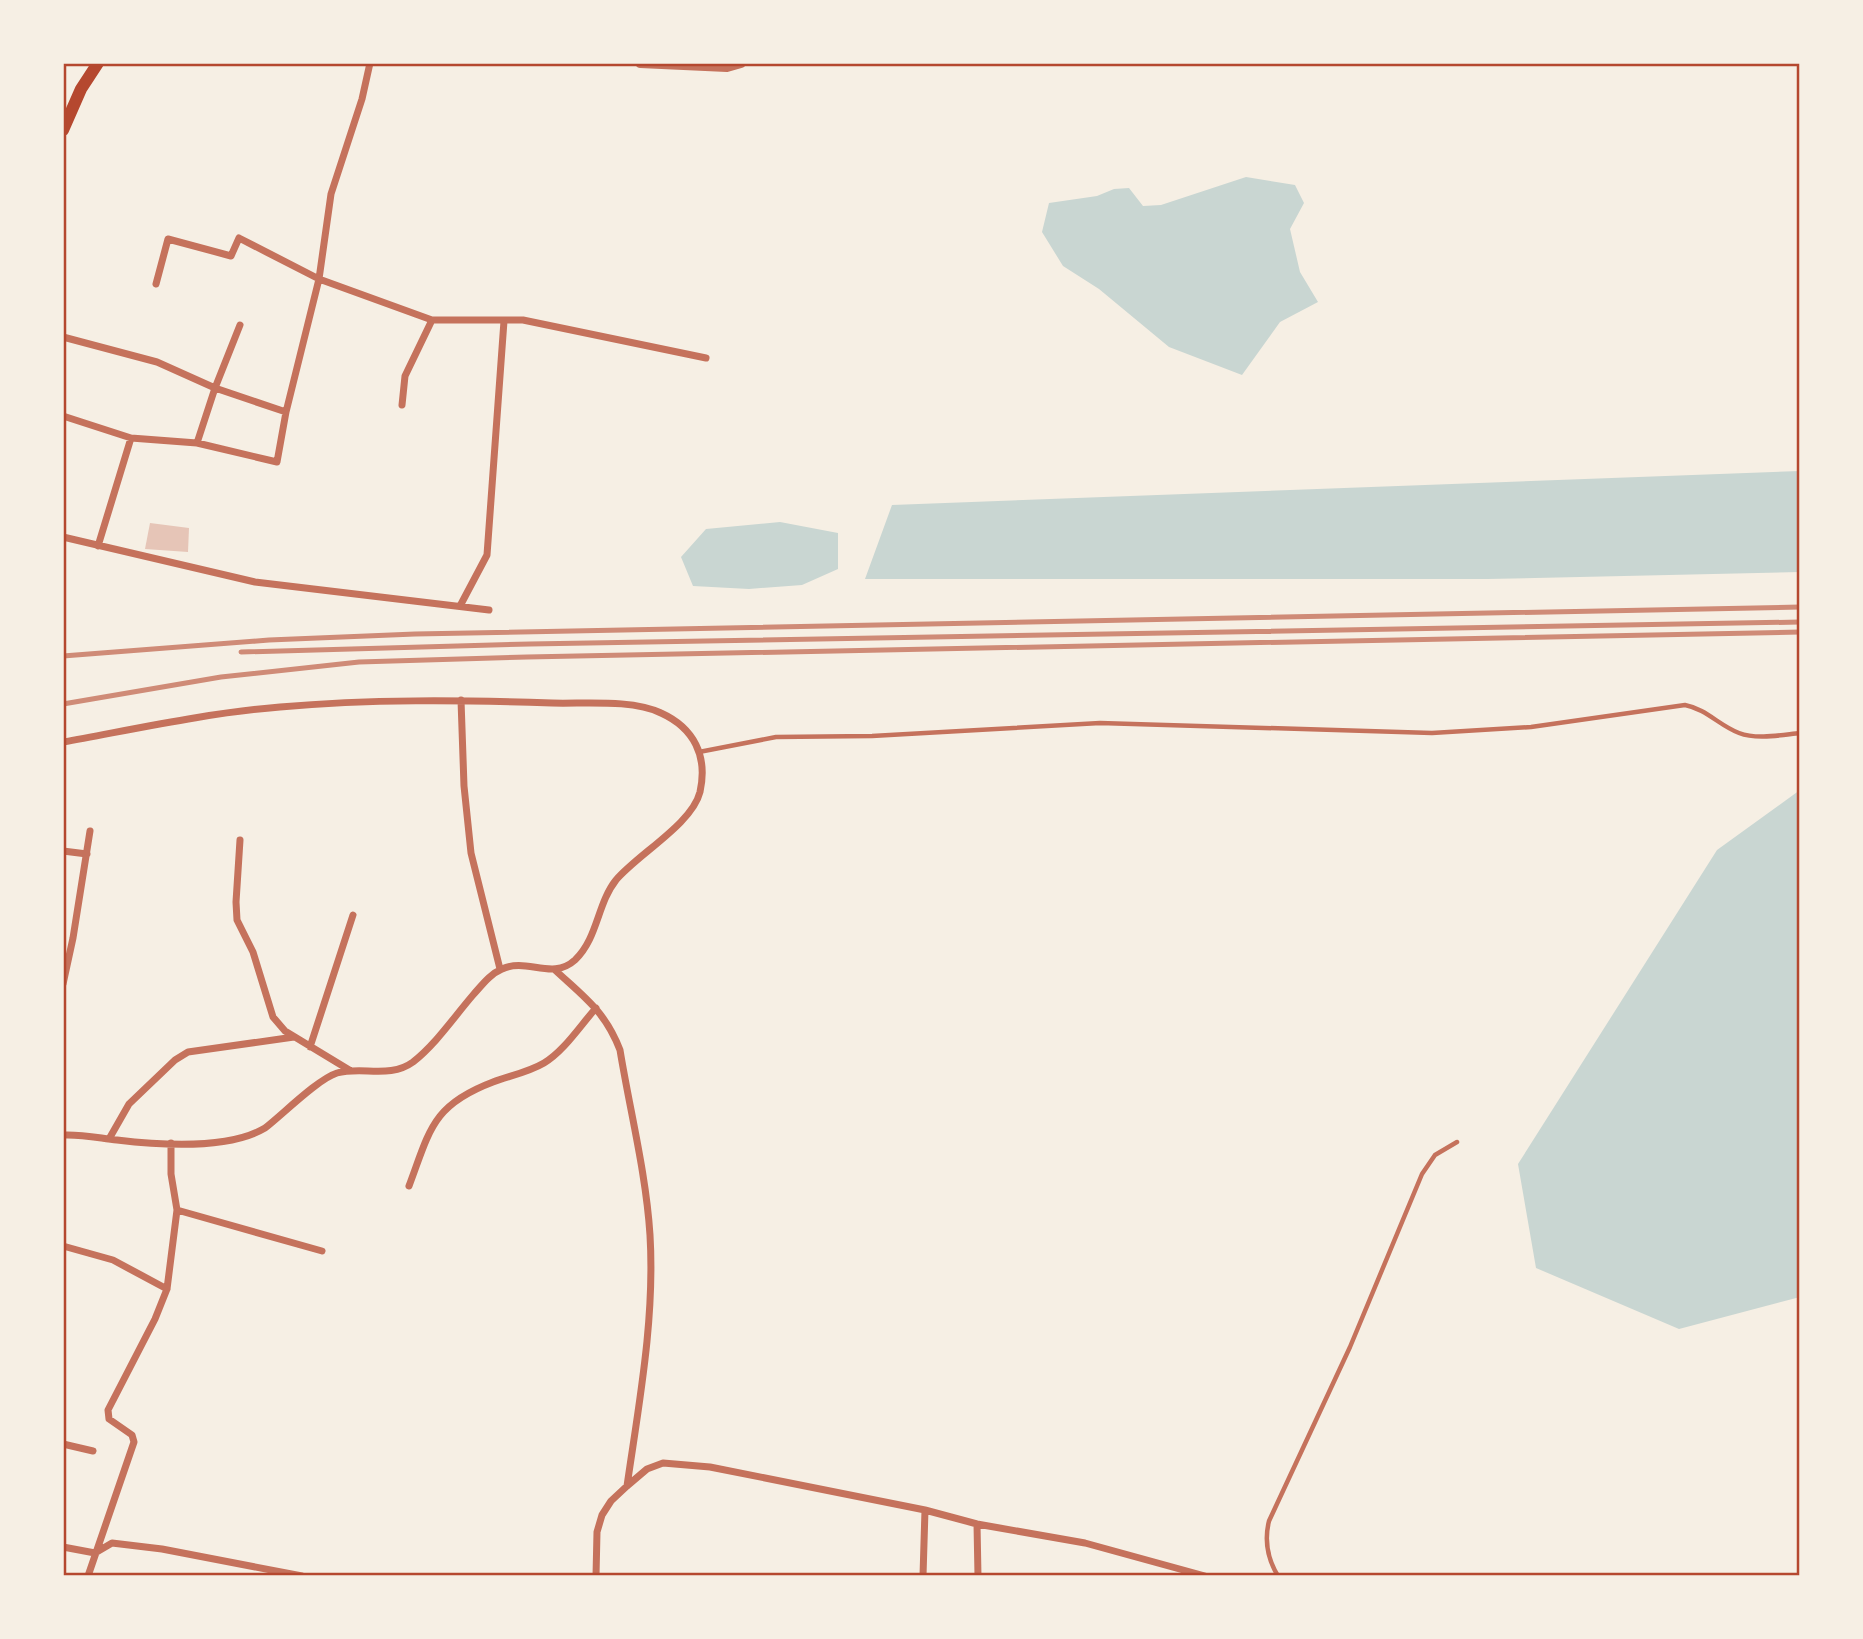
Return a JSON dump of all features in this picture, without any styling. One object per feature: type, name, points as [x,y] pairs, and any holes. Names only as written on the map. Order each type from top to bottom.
[{"type":"main road","points":[[64,125],[81,89],[98,63]]},
{"type":"street","points":[[63,416],[131,438],[197,443],[277,462],[286,412],[319,279],[331,194],[365,92],[370,63]]},
{"type":"street","points":[[640,63],[727,67],[741,63]]},
{"type":"street","points":[[156,284],[168,239],[231,256],[239,238],[319,279],[432,320],[523,320],[706,358]]},
{"type":"street","points":[[402,405],[404,376],[432,320]]},
{"type":"street","points":[[460,607],[487,555],[504,321]]},
{"type":"street","points":[[197,443],[240,325]]},
{"type":"street","points":[[63,337],[157,362],[215,388],[286,412]]},
{"type":"street","points":[[98,546],[131,438]]},
{"type":"street","points":[[63,537],[256,582],[489,610]]},
{"type":"street","points":[[63,742],[276,707],[461,700],[643,707],[657,711],[682,726],[692,736],[702,769],[696,803],[686,816],[617,880],[607,894],[592,936],[582,953],[567,967],[555,970],[519,964],[500,969],[483,984],[414,1061],[404,1068],[392,1071],[351,1071],[328,1077],[254,1135],[223,1142],[172,1143],[63,1135]]},
{"type":"street","points":[[461,700],[464,786],[471,853],[500,969]]},
{"type":"street","points":[[63,984],[74,938],[90,831]]},
{"type":"street","points":[[240,840],[237,920],[253,953],[274,1017],[285,1031],[351,1071]]},
{"type":"street","points":[[63,851],[87,854]]},
{"type":"street","points":[[310,1046],[353,915]]},
{"type":"street","points":[[555,970],[607,1020],[620,1050],[645,1192],[650,1235],[648,1337],[626,1486]]},
{"type":"street","points":[[409,1186],[429,1133],[447,1106],[477,1088],[547,1061],[596,1008]]},
{"type":"street","points":[[109,1139],[129,1104],[175,1060],[188,1052],[295,1037]]},
{"type":"street","points":[[88,1576],[134,1441],[132,1436],[109,1419],[107,1410],[155,1319],[167,1289],[177,1210],[171,1174],[172,1143]]},
{"type":"street","points":[[177,1210],[323,1251]]},
{"type":"street","points":[[63,1245],[113,1260],[167,1289]]},
{"type":"street","points":[[63,1444],[93,1451]]},
{"type":"street","points":[[596,1576],[597,1532],[602,1515],[626,1486],[647,1469],[663,1463],[681,1463],[925,1510],[977,1524],[1085,1543],[1205,1576]]},
{"type":"street","points":[[923,1576],[925,1510]]},
{"type":"street","points":[[977,1524],[978,1576]]},
{"type":"street","points":[[63,1547],[95,1553],[112,1543],[162,1549],[302,1576]]},
{"type":"street","points":[[1164,1576],[1167,1564]]},
{"type":"lane","points":[[699,752],[776,737],[872,736],[1100,723],[1432,733],[1480,731],[1531,727],[1685,705],[1702,710],[1740,734],[1770,736],[1800,733]]},
{"type":"lane","points":[[1279,1576],[1272,1567],[1266,1545],[1269,1521],[1350,1347],[1422,1174],[1436,1155],[1457,1142]]},
{"type":"shaded area","points":[[1246,177],[1295,185],[1304,203],[1290,229],[1300,272],[1318,302],[1280,322],[1242,375],[1169,347],[1099,289],[1063,266],[1042,232],[1049,203],[1129,188],[1143,206],[1161,205]]},
{"type":"shaded area","points":[[1800,471],[1800,572],[1487,579],[865,579],[892,505]]},
{"type":"shaded area","points":[[780,522],[838,533],[838,569],[802,585],[749,589],[693,586],[681,557],[706,529]]},
{"type":"shaded area","points":[[1800,790],[1800,1297],[1679,1329],[1536,1268],[1518,1164],[1717,850]]},
{"type":"building","points":[[150,523],[189,528],[188,552],[145,549]]},
{"type":"railway","points":[[63,656],[269,640],[415,634],[1800,607]]},
{"type":"railway","points":[[241,652],[530,644],[1800,622]]},
{"type":"railway","points":[[63,704],[221,677],[359,662],[1800,632]]}]
